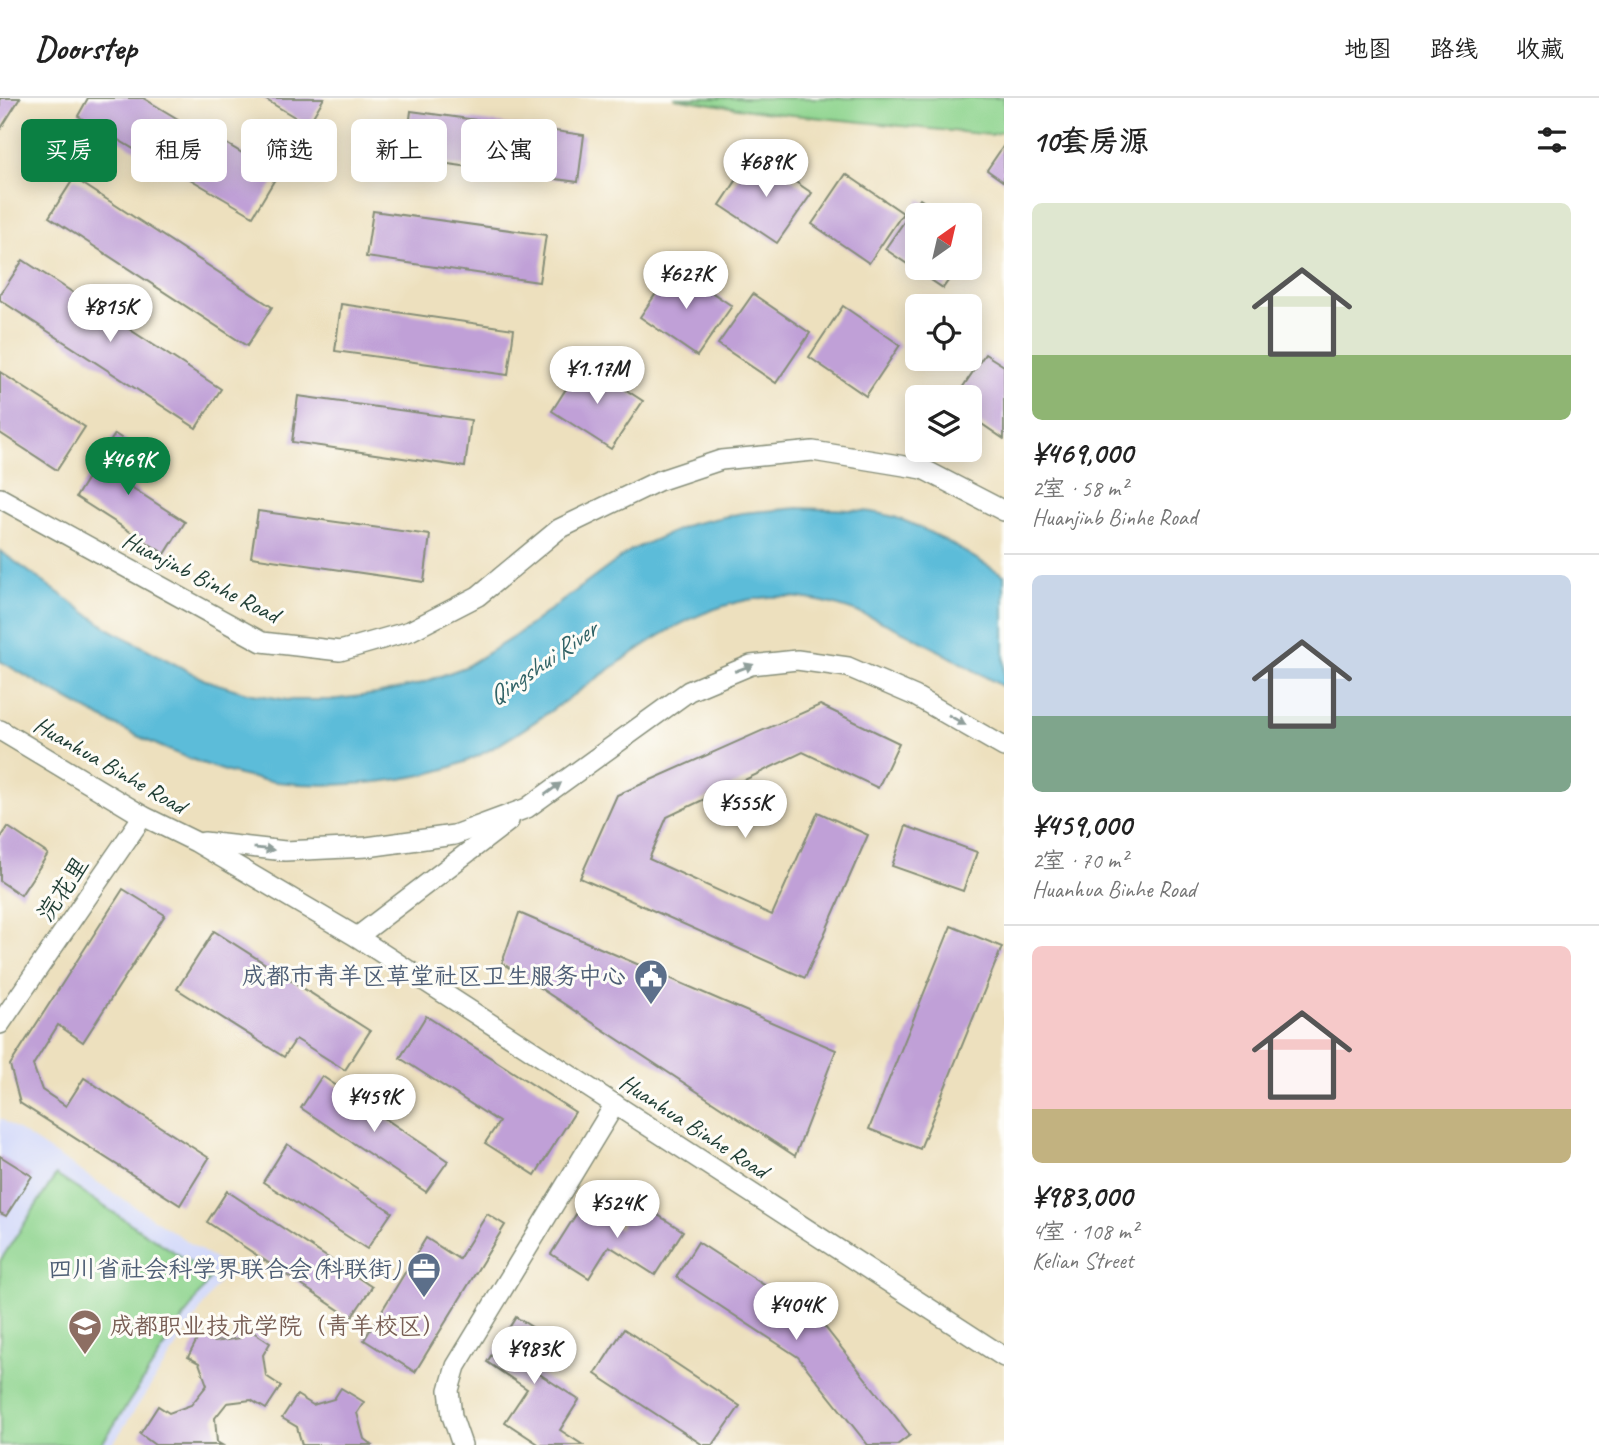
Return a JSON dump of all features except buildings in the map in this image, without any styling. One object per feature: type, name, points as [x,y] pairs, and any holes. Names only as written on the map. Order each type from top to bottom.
[{"type":"street","name":"Huanjinb Binhe Road","points":[[0,498],[262,642],[340,651],[410,631],[478,596],[559,529],[658,481],[721,460],[813,451],[923,469],[1004,512]]},
{"type":"street","name":"Huanhua Binhe Road","points":[[357,937],[527,808],[690,691],[751,665],[797,660],[848,667],[915,696],[1004,747]]},
{"type":"street","name":"Huanhua Binhe Road","points":[[0,730],[143,816],[196,842],[357,937],[1004,1357]]},
{"type":"street","name":"Huanhua Binhe Road","points":[[196,842],[285,851],[367,847],[454,835],[527,808]]},
{"type":"street","name":"浣花里","points":[[0,1024],[143,816]]},
{"type":"street","points":[[462,1445],[452,1416],[449,1391],[456,1366],[615,1104]]},
{"type":"shaded area","name":"成都职业技术学院（青羊校区）","points":[[0,1118],[228,1268],[112,1445],[0,1445]]},
{"type":"green space","points":[[674,98],[1004,98],[1004,131],[991,135],[763,112]]},
{"type":"green space","name":"成都职业技术学院（青羊校区）","points":[[56,1175],[211,1276],[101,1445],[0,1445],[0,1261]]},
{"type":"water","name":"Qingshui River","points":[[798,508],[859,511],[894,517],[936,536],[1004,575],[1004,687],[892,626],[831,604],[800,598],[770,597],[742,601],[690,619],[666,632],[522,730],[467,761],[434,772],[399,779],[320,785],[246,777],[198,762],[111,723],[0,661],[0,551],[109,629],[205,680],[247,693],[287,700],[330,700],[377,694],[419,684],[465,667],[515,636],[631,550],[691,524],[742,513]]},
{"type":"place","name":"成都市青羊区草堂社区卫生服务中心","points":[[651,1006]]},
{"type":"place","name":"四川省社会科学界联合会(科联街)","points":[[424,1299]]},
{"type":"place","name":"成都职业技术学院（青羊校区）","points":[[85,1356]]}]
